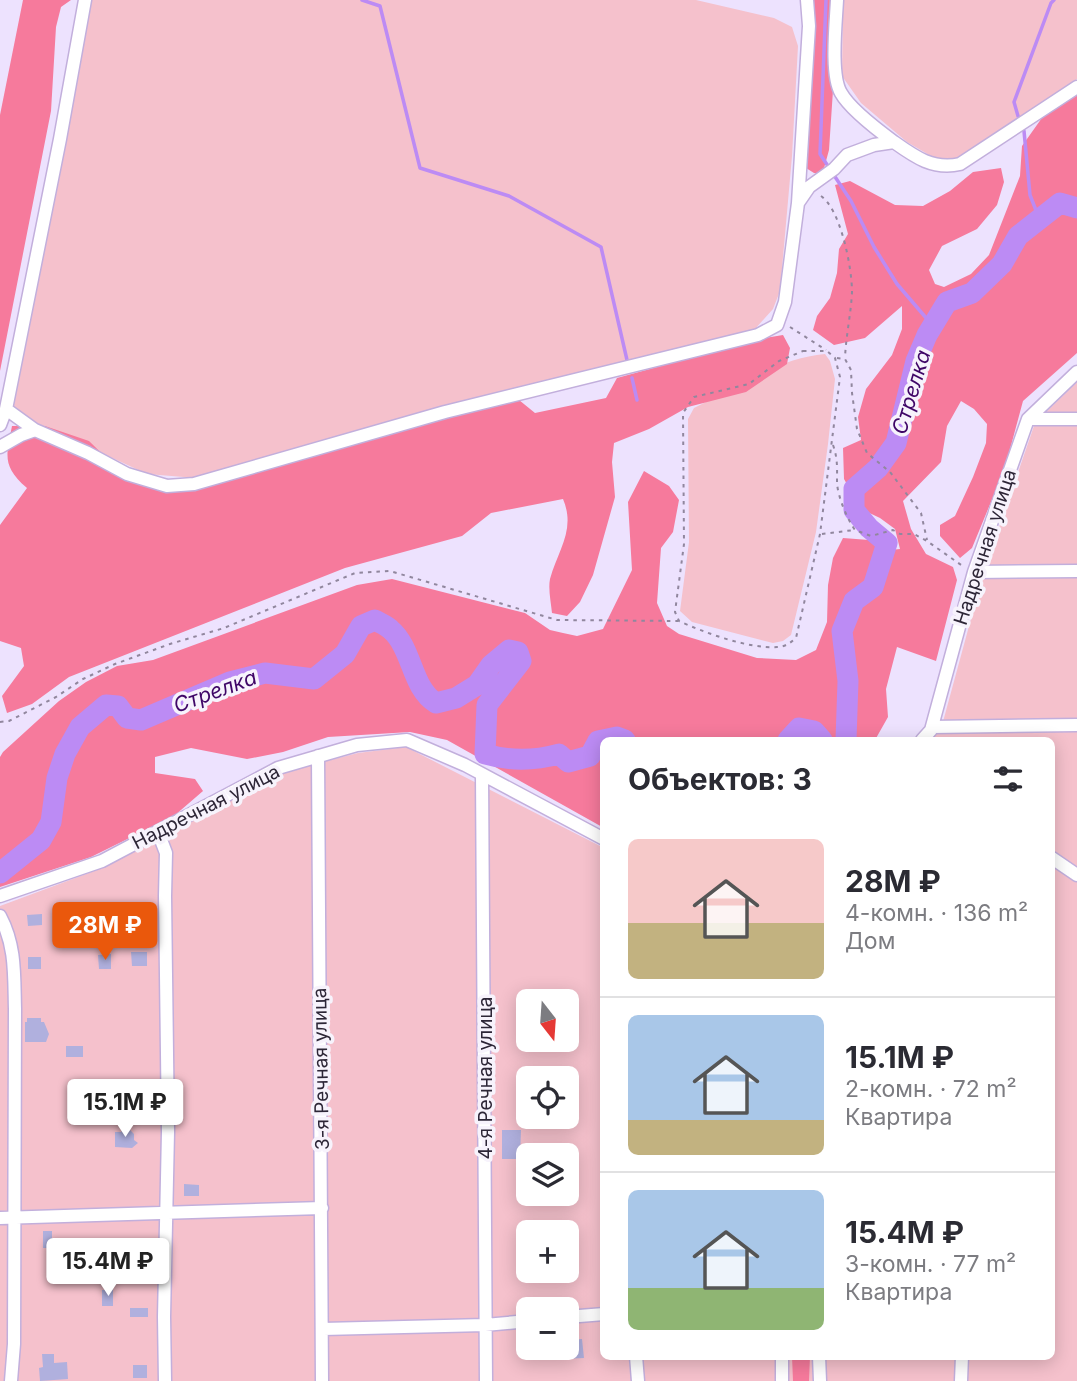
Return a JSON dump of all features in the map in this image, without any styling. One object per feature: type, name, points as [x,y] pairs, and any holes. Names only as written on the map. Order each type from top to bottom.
[{"type":"street","points":[[0,425],[6,409],[85,0]]},
{"type":"street","points":[[6,409],[35,430],[88,453],[127,474],[167,486],[194,484],[444,412],[758,335],[777,326],[785,302],[798,203],[808,26],[807,0]]},
{"type":"street","points":[[837,0],[834,67],[840,92],[875,127],[930,164],[945,168],[960,164],[1077,87]]},
{"type":"street","points":[[798,203],[809,187],[847,155],[874,145],[894,142]]},
{"type":"street","name":"Надречная улица","points":[[928,732],[974,572],[1028,419],[1077,372]]},
{"type":"street","points":[[1028,419],[1077,419]]},
{"type":"street","points":[[0,447],[35,430]]},
{"type":"street","points":[[974,572],[1077,571]]},
{"type":"street","points":[[928,732],[1077,724]]},
{"type":"street","name":"Надречная улица","points":[[0,896],[102,861],[278,768],[357,745],[407,740],[482,775],[600,837]]},
{"type":"street","name":"3-я Речная улица","points":[[318,757],[322,1381]]},
{"type":"street","name":"4-я Речная улица","points":[[482,775],[486,1381]]},
{"type":"street","points":[[158,832],[166,853],[165,1381]]},
{"type":"street","points":[[1055,860],[1077,875]]},
{"type":"street","points":[[0,916],[9,934],[13,957],[14,1217],[11,1381]]},
{"type":"street","points":[[0,1218],[322,1208]]},
{"type":"street","points":[[579,1316],[600,1314]]},
{"type":"street","points":[[323,1329],[516,1322]]},
{"type":"street","points":[[636,1360],[638,1381]]},
{"type":"street","points":[[782,1360],[782,1381]]},
{"type":"street","points":[[820,1360],[820,1381]]},
{"type":"street","points":[[961,1381],[962,1360]]},
{"type":"path","points":[[809,187],[827,200],[839,224],[847,256],[852,292],[845,359],[851,370],[857,429],[867,453],[890,472],[921,513],[927,541]]},
{"type":"path","points":[[0,722],[9,721],[115,664],[225,628],[355,573],[390,571],[558,620],[679,621],[696,629],[761,646],[777,648],[788,645],[796,638],[820,534],[840,377],[835,358],[779,321]]},
{"type":"path","points":[[679,621],[675,612],[684,544],[683,413],[694,397],[749,384],[779,361],[803,351],[827,351]]},
{"type":"path","points":[[835,358],[845,359]]},
{"type":"path","points":[[832,444],[837,457],[837,486],[855,530]]},
{"type":"path","points":[[820,534],[855,530],[871,536],[893,530],[901,534],[914,534],[974,572]]},
{"type":"shaded area","points":[[23,0],[71,0],[61,7],[56,27],[51,111],[0,371],[0,115]]},
{"type":"shaded area","points":[[90,0],[696,0],[774,18],[792,27],[798,46],[780,291],[773,309],[754,330],[692,348],[487,396],[196,478],[147,474],[26,418],[13,407]]},
{"type":"shaded area","points":[[813,0],[839,0],[829,150],[823,172],[820,174],[806,168]]},
{"type":"shaded area","points":[[843,0],[1077,0],[1077,79],[958,158],[936,159],[907,142],[861,103],[842,76]]},
{"type":"shaded area","points":[[1077,93],[1077,353],[1023,401],[1005,468],[972,548],[960,558],[940,536],[940,525],[955,516],[986,443],[987,424],[974,409],[961,401],[947,426],[941,462],[903,501],[911,529],[926,554],[953,567],[957,580],[936,661],[897,647],[886,689],[888,717],[877,737],[600,737],[600,826],[447,740],[410,732],[328,737],[283,752],[247,759],[191,748],[155,757],[155,773],[195,779],[203,791],[174,816],[91,857],[0,887],[0,757],[59,701],[86,682],[117,666],[153,660],[357,585],[392,579],[525,613],[550,630],[577,636],[603,629],[632,570],[628,502],[644,471],[669,486],[679,500],[673,532],[661,548],[657,603],[667,626],[679,634],[757,658],[796,660],[816,650],[827,622],[828,585],[833,558],[843,538],[869,540],[880,551],[900,549],[895,529],[861,509],[844,479],[843,448],[861,440],[858,417],[866,389],[892,355],[902,329],[902,306],[865,338],[834,345],[813,330],[817,316],[830,298],[837,273],[839,249],[848,234],[835,185],[850,181],[895,205],[923,206],[950,191],[973,172],[1001,168],[1004,182],[997,205],[977,229],[942,246],[929,270],[935,284],[944,287],[971,274],[989,255],[1020,176],[1022,146],[1044,115]]},
{"type":"shaded area","points":[[783,335],[790,348],[787,364],[746,392],[688,407],[649,429],[614,443],[612,462],[615,497],[593,575],[580,602],[567,616],[552,613],[549,587],[567,530],[567,510],[563,499],[491,513],[462,536],[345,568],[69,677],[32,704],[7,713],[2,696],[24,666],[21,648],[0,641],[0,525],[27,488],[13,473],[8,460],[12,426],[45,426],[89,441],[126,477],[166,489],[443,416],[519,400],[535,413],[606,398],[617,378],[759,339]]},
{"type":"shaded area","points":[[825,354],[835,379],[828,444],[816,532],[791,635],[783,641],[773,643],[692,622],[680,611],[689,542],[688,419],[694,408],[757,375],[790,361]]},
{"type":"shaded area","points":[[1077,382],[1077,1381],[0,1381],[0,906],[105,867],[280,773],[358,753],[406,747],[600,846],[600,1360],[1055,1360],[1055,737],[934,737],[941,729],[984,571],[1035,423]]},
{"type":"shaded area","points":[[792,1360],[810,1360],[809,1381],[793,1381]]},
{"type":"building","points":[[42,914],[42,925],[28,926],[27,915]]},
{"type":"building","points":[[131,952],[147,952],[147,966],[132,966]]},
{"type":"building","points":[[111,954],[111,969],[99,969],[98,955]]},
{"type":"building","points":[[28,957],[41,957],[41,969],[28,969]]},
{"type":"building","points":[[27,1018],[41,1018],[49,1034],[46,1042],[25,1042]]},
{"type":"building","points":[[66,1046],[83,1046],[83,1057],[66,1057]]},
{"type":"building","points":[[126,1126],[138,1143],[132,1148],[115,1147],[115,1132],[121,1132]]},
{"type":"building","points":[[502,1130],[521,1130],[521,1143],[516,1143],[516,1159],[502,1159]]},
{"type":"building","points":[[184,1184],[199,1185],[199,1196],[184,1196]]},
{"type":"building","points":[[43,1231],[52,1231],[52,1248],[43,1248]]},
{"type":"building","points":[[113,1289],[113,1306],[102,1306],[102,1290]]},
{"type":"building","points":[[130,1308],[148,1308],[148,1317],[130,1317]]},
{"type":"building","points":[[579,1339],[582,1339],[584,1358],[579,1358]]},
{"type":"building","points":[[42,1354],[54,1354],[54,1363],[67,1362],[68,1379],[40,1381]]},
{"type":"building","points":[[133,1365],[147,1365],[147,1378],[133,1378]]},
{"type":"waterway","points":[[362,0],[380,6],[420,168],[509,196],[601,247],[627,360]]},
{"type":"waterway","points":[[826,0],[820,154],[851,201],[874,247],[897,284],[933,326]]},
{"type":"waterway","points":[[1018,116],[1014,102],[1054,0]]},
{"type":"waterway","points":[[1024,131],[1030,195],[1039,218]]},
{"type":"waterway","name":"Стрелка","points":[[846,737],[848,681],[842,631],[854,601],[873,587],[887,543],[869,528],[854,510],[854,489],[878,468],[896,443],[916,361],[927,335],[947,302],[972,293],[1002,264],[1018,236],[1060,203],[1077,208]]},
{"type":"waterway","points":[[632,378],[637,400]]},
{"type":"waterway","name":"Стрелка","points":[[0,873],[41,840],[51,822],[57,778],[65,754],[80,727],[106,705],[118,706],[127,718],[141,720],[230,682],[265,673],[314,679],[345,654],[361,626],[375,620],[398,637],[422,688],[436,703],[456,698],[477,685],[491,665],[509,650],[518,652],[521,661],[487,705],[485,754],[522,759],[559,754],[568,762],[590,756],[600,741]]},
{"type":"waterway","name":"Стрелка","points":[[791,737],[799,728],[814,731],[819,737]]}]
